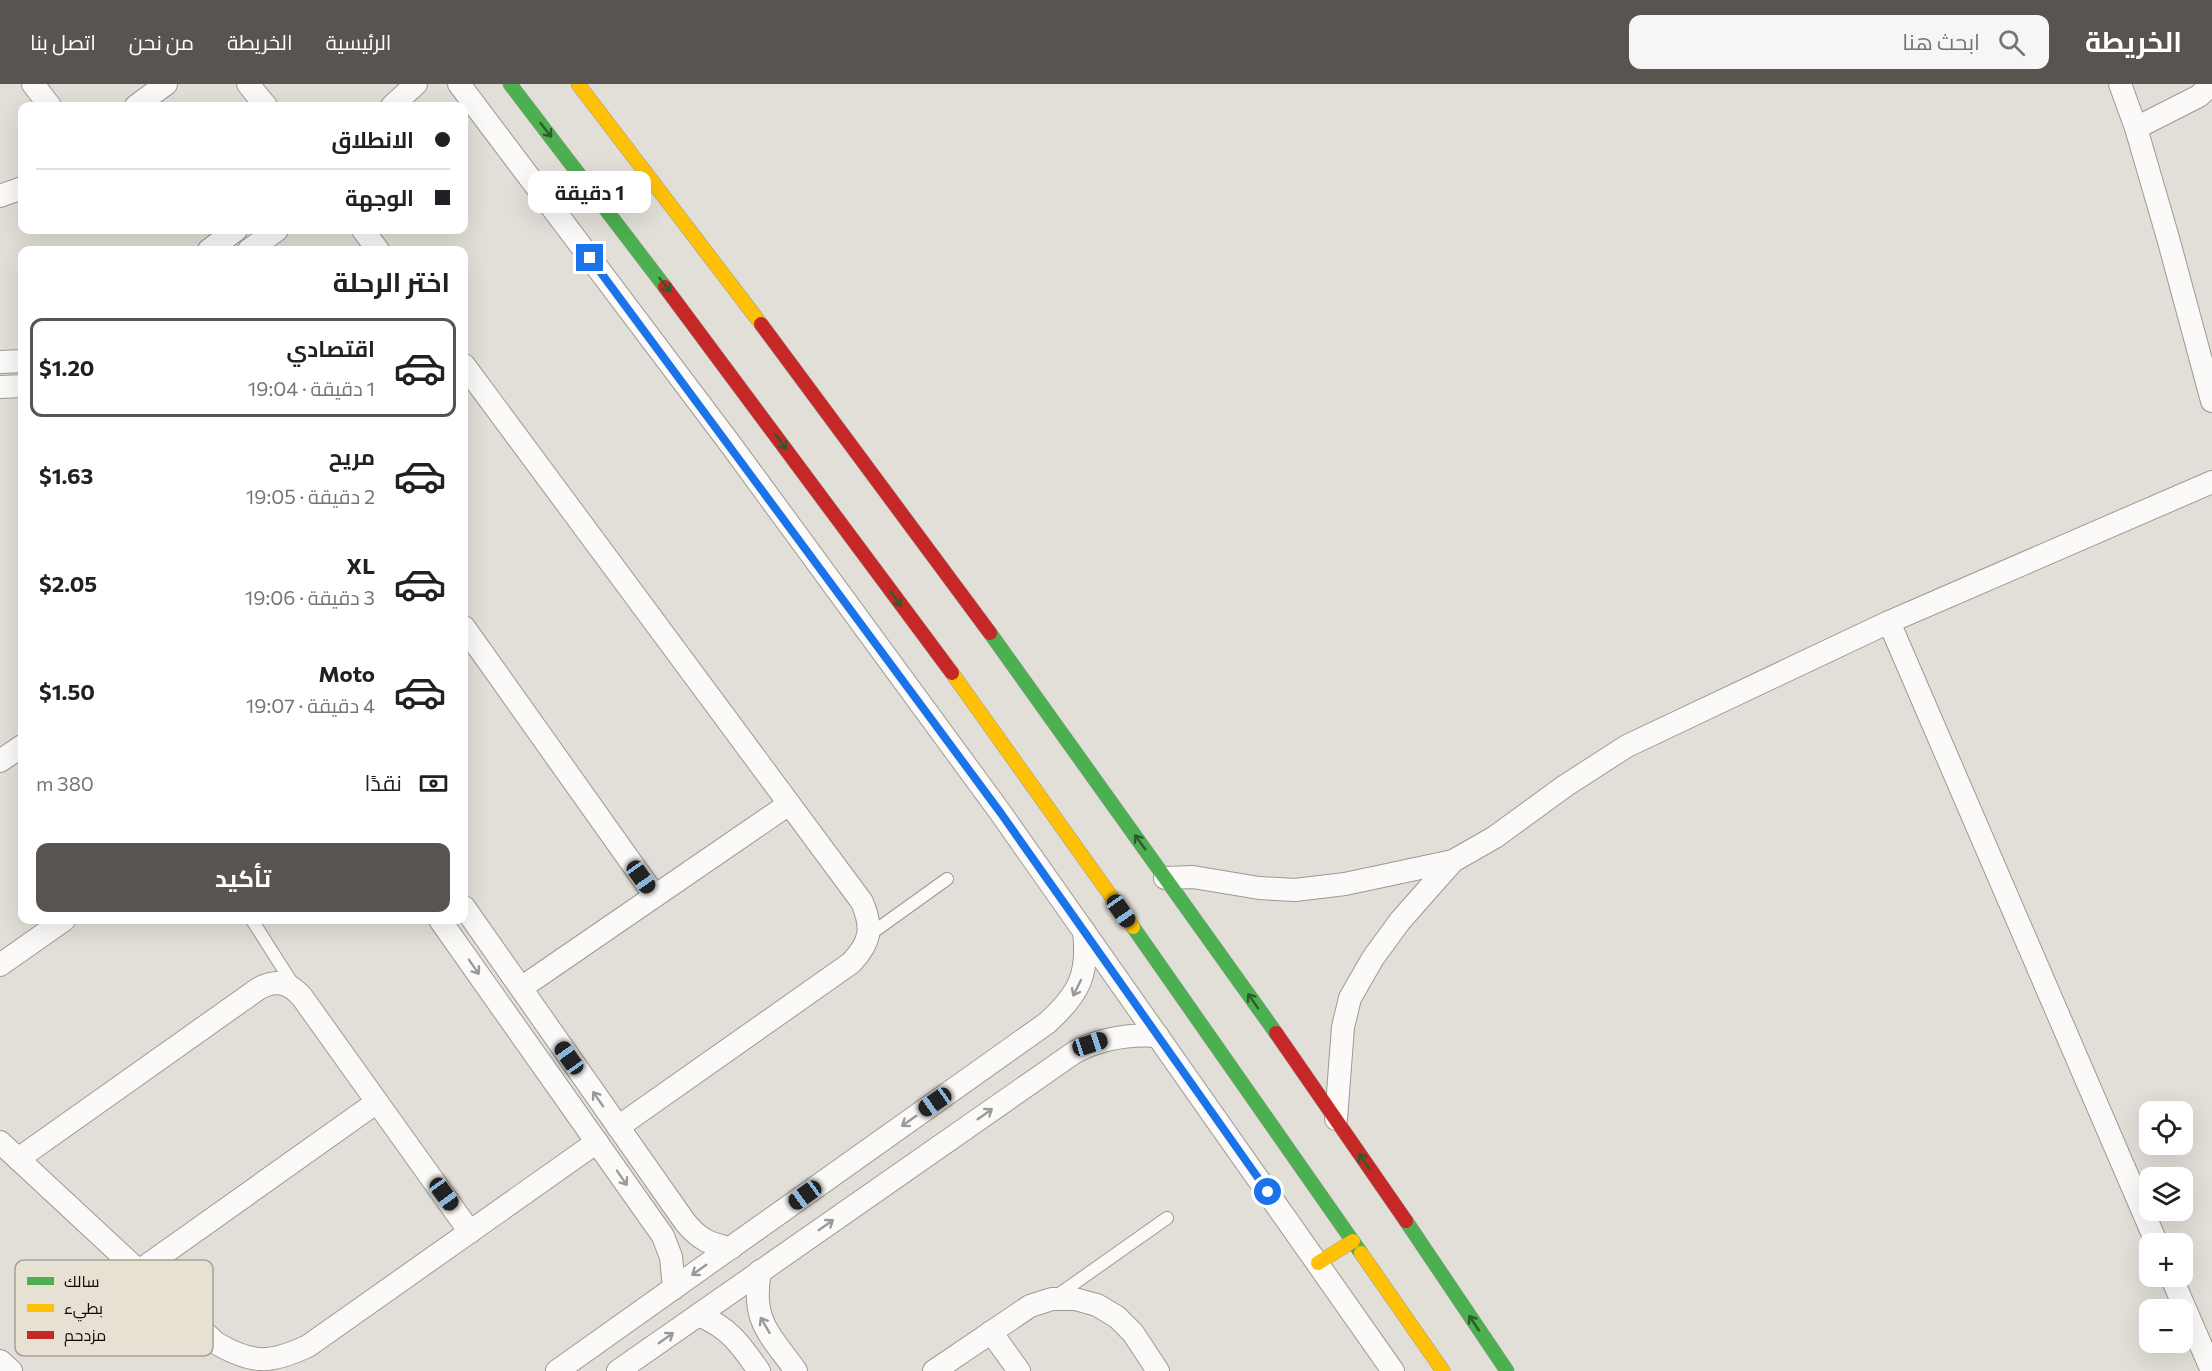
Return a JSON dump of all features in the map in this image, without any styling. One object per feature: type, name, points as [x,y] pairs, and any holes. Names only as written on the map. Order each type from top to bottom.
[{"type":"street","points":[[33,84],[47,102]]},
{"type":"street","points":[[141,102],[166,84]]},
{"type":"street","points":[[248,84],[263,102]]},
{"type":"street","points":[[399,102],[416,84]]},
{"type":"street","points":[[459,84],[471,107],[731,446],[1000,812],[1394,1371]]},
{"type":"street","points":[[510,84],[695,325],[1019,766],[1443,1371]]},
{"type":"street","points":[[578,84],[735,289],[1068,742],[1336,1119],[1507,1371]]},
{"type":"street","points":[[2120,84],[2136,128],[2168,238],[2212,401]]},
{"type":"street","points":[[2136,128],[2199,96],[2212,84]]},
{"type":"street","points":[[0,196],[18,189]]},
{"type":"street","points":[[214,246],[231,234]]},
{"type":"street","points":[[255,246],[271,234]]},
{"type":"street","points":[[0,362],[18,361]]},
{"type":"street","points":[[468,370],[862,902],[869,918],[869,935],[863,950],[851,963],[618,1127]]},
{"type":"street","points":[[0,387],[18,386]]},
{"type":"street","points":[[1165,878],[1193,877],[1260,888],[1295,890],[1345,884],[1453,861],[1495,837],[1564,786],[1627,746],[1889,621],[2212,482]]},
{"type":"street","points":[[1889,621],[2152,1233]]},
{"type":"street","points":[[468,633],[655,896]]},
{"type":"street","points":[[0,761],[18,749]]},
{"type":"street","points":[[520,988],[789,804]]},
{"type":"street","points":[[1336,1119],[1343,1027],[1350,998],[1373,958],[1400,921],[1453,861]]},
{"type":"street","points":[[468,913],[685,1222],[700,1238],[711,1244],[731,1248]]},
{"type":"street","points":[[0,965],[58,924]]},
{"type":"street","points":[[443,924],[663,1236],[671,1257],[674,1288]]},
{"type":"street","points":[[556,1371],[1047,1023],[1068,1004],[1078,988],[1084,969],[1086,950],[1084,931]]},
{"type":"street","points":[[18,1159],[258,989],[277,982],[296,989],[470,1232]]},
{"type":"street","points":[[618,1371],[1075,1052],[1107,1039],[1132,1035],[1158,1036]]},
{"type":"street","points":[[154,1260],[377,1102]]},
{"type":"street","points":[[0,1142],[127,1260]]},
{"type":"street","points":[[213,1340],[237,1355],[277,1364],[308,1346],[597,1142]]},
{"type":"street","points":[[663,1236],[685,1222]]},
{"type":"street","points":[[1318,1263],[1353,1241]]},
{"type":"street","points":[[760,1271],[756,1303],[760,1317],[796,1371]]},
{"type":"street","points":[[2176,1287],[2212,1371]]},
{"type":"street","points":[[934,1371],[1030,1306],[1052,1299],[1075,1299],[1097,1305],[1117,1317],[1133,1333],[1158,1371]]},
{"type":"street","points":[[699,1315],[725,1328],[759,1371]]},
{"type":"street","points":[[991,1332],[1019,1371]]},
{"type":"street","points":[[0,1361],[11,1371]]},
{"type":"lane","points":[[869,935],[947,879]]},
{"type":"lane","points":[[255,924],[296,989]]},
{"type":"lane","points":[[1052,1299],[1167,1218]]},
{"type":"traffic: fast","points":[[510,84],[665,287]]},
{"type":"traffic: fast","points":[[990,633],[1276,1033]]},
{"type":"traffic: fast","points":[[1133,927],[1361,1253]]},
{"type":"traffic: fast","points":[[1406,1221],[1507,1371]]},
{"type":"traffic: slow","points":[[578,84],[761,324]]},
{"type":"traffic: slow","points":[[952,673],[1133,927]]},
{"type":"traffic: slow","points":[[1318,1263],[1353,1241]]},
{"type":"traffic: slow","points":[[1361,1253],[1443,1371]]},
{"type":"traffic: jam","points":[[665,287],[952,673]]},
{"type":"traffic: jam","points":[[761,324],[990,633]]},
{"type":"traffic: jam","points":[[1276,1033],[1406,1221]]},
{"type":"route","points":[[590,258],[1000,812],[1268,1192]]}]
